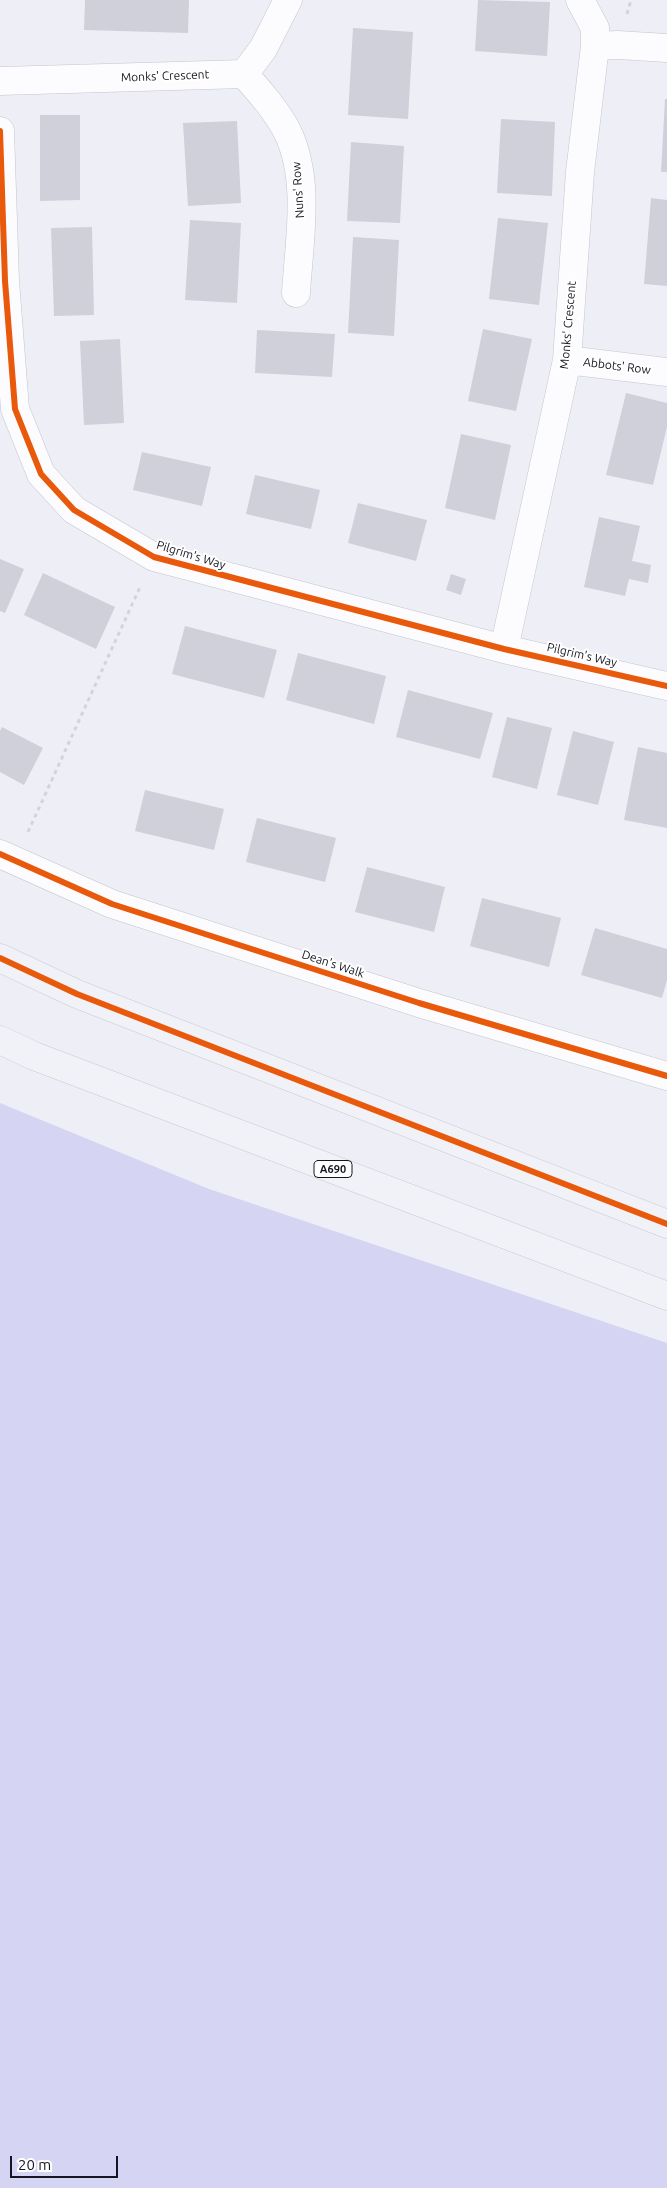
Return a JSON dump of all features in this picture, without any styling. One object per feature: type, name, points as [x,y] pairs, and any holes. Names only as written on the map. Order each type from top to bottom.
[{"type":"highway","points":[[0,958],[77,994],[667,1224]]},
{"type":"highway","name":"A690","points":[[0,1040],[34,1056],[667,1296]]},
{"type":"street","points":[[244,74],[263,49],[288,0]]},
{"type":"street","name":"Monks' Crescent","points":[[504,649],[567,360],[580,172],[595,46],[595,28],[580,0]]},
{"type":"street","points":[[595,46],[618,45],[667,48]]},
{"type":"street","name":"Monks' Crescent","points":[[0,80],[244,74]]},
{"type":"street","name":"Nuns' Row","points":[[244,74],[267,99],[288,132],[298,166],[301,205],[296,293]]},
{"type":"street","name":"Pilgrim's Way","points":[[0,131],[3,281],[15,409],[41,474],[74,510],[154,558],[504,649],[667,686]]},
{"type":"street","name":"Abbots' Row","points":[[567,360],[667,372]]},
{"type":"street","name":"Dean's Walk","points":[[7,857],[112,904],[418,1003],[667,1076]]},
{"type":"path","points":[[7,857],[154,558]]},
{"type":"shaded area","points":[[0,1103],[209,1189],[667,1343],[667,2188],[0,2188]]},
{"type":"building","points":[[85,0],[189,0],[188,33],[84,30]]},
{"type":"building","points":[[478,0],[550,2],[547,56],[475,51]]},
{"type":"building","points":[[353,28],[413,32],[408,119],[348,115]]},
{"type":"building","points":[[665,99],[667,99],[667,172],[661,172]]},
{"type":"building","points":[[40,115],[80,115],[80,200],[40,201]]},
{"type":"building","points":[[501,119],[555,122],[552,196],[497,193]]},
{"type":"building","points":[[237,121],[241,203],[188,206],[183,123]]},
{"type":"building","points":[[351,142],[404,146],[400,223],[347,221]]},
{"type":"building","points":[[651,198],[667,200],[667,286],[644,284]]},
{"type":"building","points":[[498,218],[548,223],[539,305],[489,299]]},
{"type":"building","points":[[190,220],[241,223],[237,303],[185,300]]},
{"type":"building","points":[[92,227],[94,315],[54,316],[51,228]]},
{"type":"building","points":[[353,237],[399,240],[394,336],[348,333]]},
{"type":"building","points":[[483,329],[532,339],[516,411],[468,401]]},
{"type":"building","points":[[257,330],[335,334],[332,377],[255,373]]},
{"type":"building","points":[[120,339],[124,423],[84,425],[80,341]]},
{"type":"building","points":[[626,393],[667,403],[667,427],[653,485],[606,475]]},
{"type":"building","points":[[461,434],[511,445],[495,520],[445,508]]},
{"type":"building","points":[[142,452],[211,467],[202,506],[133,490]]},
{"type":"building","points":[[255,475],[320,490],[311,529],[246,514]]},
{"type":"building","points":[[358,503],[427,520],[416,561],[348,543]]},
{"type":"building","points":[[599,517],[640,526],[632,561],[651,565],[648,583],[629,579],[625,596],[584,587]]},
{"type":"building","points":[[0,559],[24,569],[5,613],[0,611]]},
{"type":"building","points":[[43,573],[115,607],[96,649],[24,615]]},
{"type":"building","points":[[451,574],[466,579],[461,595],[446,590]]},
{"type":"building","points":[[185,626],[277,650],[264,698],[172,674]]},
{"type":"building","points":[[298,653],[386,676],[374,724],[286,700]]},
{"type":"building","points":[[408,690],[493,713],[480,759],[396,737]]},
{"type":"building","points":[[507,717],[552,728],[537,789],[492,777]]},
{"type":"building","points":[[2,727],[43,748],[24,785],[0,772],[0,731]]},
{"type":"building","points":[[573,731],[614,742],[598,805],[557,795]]},
{"type":"building","points":[[638,747],[667,753],[667,828],[624,820]]},
{"type":"building","points":[[145,790],[224,809],[214,850],[135,831]]},
{"type":"building","points":[[257,818],[336,838],[325,882],[246,862]]},
{"type":"building","points":[[367,867],[445,887],[434,932],[355,912]]},
{"type":"building","points":[[482,898],[561,918],[549,967],[470,946]]},
{"type":"building","points":[[595,928],[667,949],[667,980],[662,998],[581,975]]},
{"type":"cycle path","points":[[0,131],[5,281],[15,409],[41,474],[74,510],[154,557],[504,649],[667,686]]},
{"type":"cycle path","points":[[0,854],[112,904],[419,1003],[667,1076]]},
{"type":"cycle path","points":[[0,958],[77,994],[667,1224]]}]
